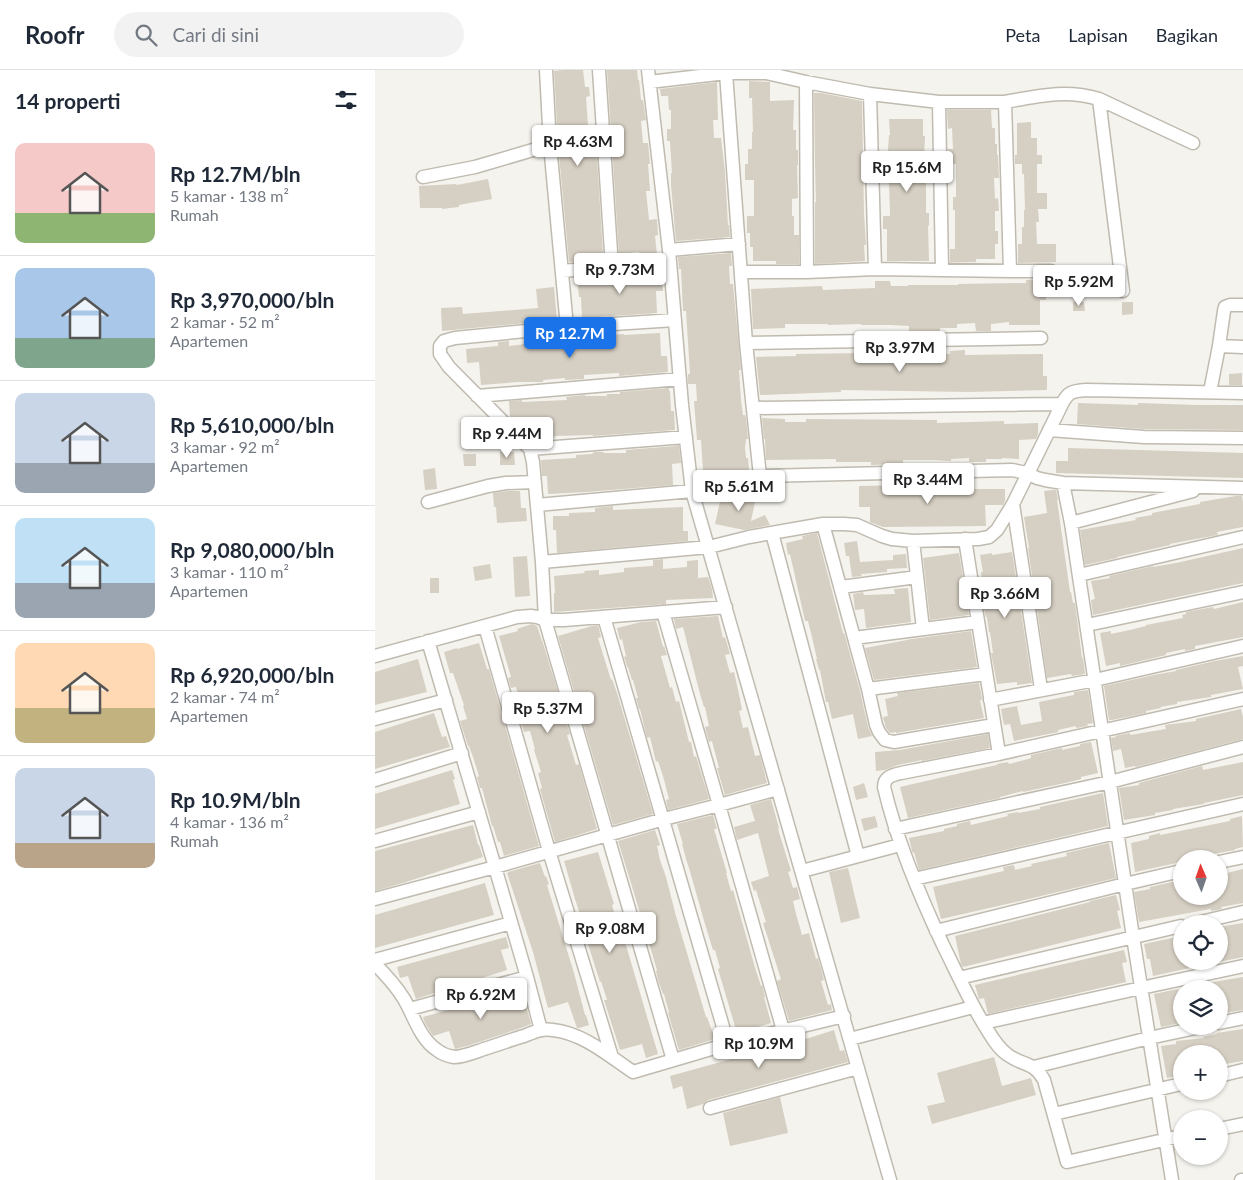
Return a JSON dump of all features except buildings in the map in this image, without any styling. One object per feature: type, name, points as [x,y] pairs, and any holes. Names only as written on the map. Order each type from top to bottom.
[{"type":"street","points":[[546,70],[549,145],[567,327]]},
{"type":"street","points":[[599,70],[611,267]]},
{"type":"street","points":[[890,1180],[692,491],[685,437],[669,256],[648,76],[766,72],[806,82],[870,94],[939,102],[1005,102],[1049,94],[1085,95],[1099,99],[1193,143]]},
{"type":"street","points":[[727,73],[746,343],[760,476]]},
{"type":"street","points":[[806,82],[807,272]]},
{"type":"street","points":[[870,94],[875,269]]},
{"type":"street","points":[[1099,99],[1123,291]]},
{"type":"street","points":[[939,102],[942,270]]},
{"type":"street","points":[[1005,102],[1011,271]]},
{"type":"street","points":[[423,177],[475,167],[549,145]]},
{"type":"street","points":[[562,271],[611,267],[739,244]]},
{"type":"street","points":[[741,272],[875,269],[1051,271]]},
{"type":"street","points":[[1211,392],[1225,307],[1243,305]]},
{"type":"street","points":[[673,1060],[545,620],[542,562],[532,455],[530,449],[443,359],[440,354],[440,346],[444,341],[455,338],[567,327],[675,320]]},
{"type":"street","points":[[746,343],[1041,338]]},
{"type":"street","points":[[1219,346],[1243,347]]},
{"type":"street","points":[[477,396],[680,379]]},
{"type":"street","points":[[542,562],[709,547],[823,524],[857,525],[887,538],[913,541],[989,537],[997,530],[1013,504],[1061,404],[1068,394],[1073,391],[1243,393]]},
{"type":"street","points":[[753,408],[1061,404]]},
{"type":"street","points":[[1049,430],[1144,437],[1243,438]]},
{"type":"street","points":[[530,449],[685,437]]},
{"type":"street","points":[[537,506],[692,491],[760,476],[1012,470],[1027,472],[1037,478],[1063,483],[1243,488]]},
{"type":"street","points":[[428,502],[488,486],[535,482]]},
{"type":"street","points":[[1063,483],[1071,522],[1133,937],[1172,1180]]},
{"type":"street","points":[[1071,522],[1208,488]]},
{"type":"street","points":[[1013,504],[1041,690]]},
{"type":"street","points":[[823,524],[876,725],[881,737],[889,742],[901,741],[994,725]]},
{"type":"street","points":[[772,533],[858,856]]},
{"type":"street","points":[[1079,575],[1243,536]]},
{"type":"street","points":[[965,539],[999,754]]},
{"type":"street","points":[[913,541],[923,629]]},
{"type":"street","points":[[841,587],[917,577]]},
{"type":"street","points":[[1087,625],[1243,592]]},
{"type":"street","points":[[375,656],[526,616],[545,620],[564,620],[726,607]]},
{"type":"street","points":[[663,612],[783,1030]]},
{"type":"street","points":[[604,617],[728,1044]]},
{"type":"street","points":[[854,638],[978,622]]},
{"type":"street","points":[[485,626],[549,851],[612,1057]]},
{"type":"street","points":[[428,641],[541,1030]]},
{"type":"street","points":[[990,700],[1095,680],[1243,646]]},
{"type":"street","points":[[868,689],[987,674]]},
{"type":"street","points":[[1173,1138],[1067,1162],[1044,1080],[1034,1067],[1007,1055],[1000,1048],[973,1007],[913,879],[895,829],[884,783],[889,777],[901,773],[999,754],[1243,699]]},
{"type":"street","points":[[375,719],[446,700]]},
{"type":"street","points":[[895,829],[1110,782],[1243,747]]},
{"type":"street","points":[[375,780],[462,753]]},
{"type":"street","points":[[375,899],[778,789]]},
{"type":"street","points":[[913,879],[1243,804]]},
{"type":"street","points":[[375,841],[479,812]]},
{"type":"street","points":[[802,871],[900,845]]},
{"type":"street","points":[[1228,860],[1243,857]]},
{"type":"street","points":[[937,931],[1173,873]]},
{"type":"street","points":[[1228,916],[1243,912]]},
{"type":"street","points":[[375,960],[511,923]]},
{"type":"street","points":[[959,978],[1173,928]]},
{"type":"street","points":[[375,964],[393,983],[431,1046],[447,1055],[456,1057],[541,1030],[552,1029],[565,1031],[573,1035],[612,1057],[633,1072],[728,1044],[844,1016]]},
{"type":"street","points":[[983,1023],[1243,966]]},
{"type":"street","points":[[409,1009],[527,977]]},
{"type":"street","points":[[850,1040],[973,1007]]},
{"type":"street","points":[[1228,1021],[1243,1018]]},
{"type":"street","points":[[1034,1067],[1173,1033]]},
{"type":"street","points":[[710,1108],[858,1068]]},
{"type":"street","points":[[1228,1074],[1243,1070]]},
{"type":"street","points":[[1054,1114],[1173,1086]]},
{"type":"street","points":[[1228,1127],[1243,1124]]}]
